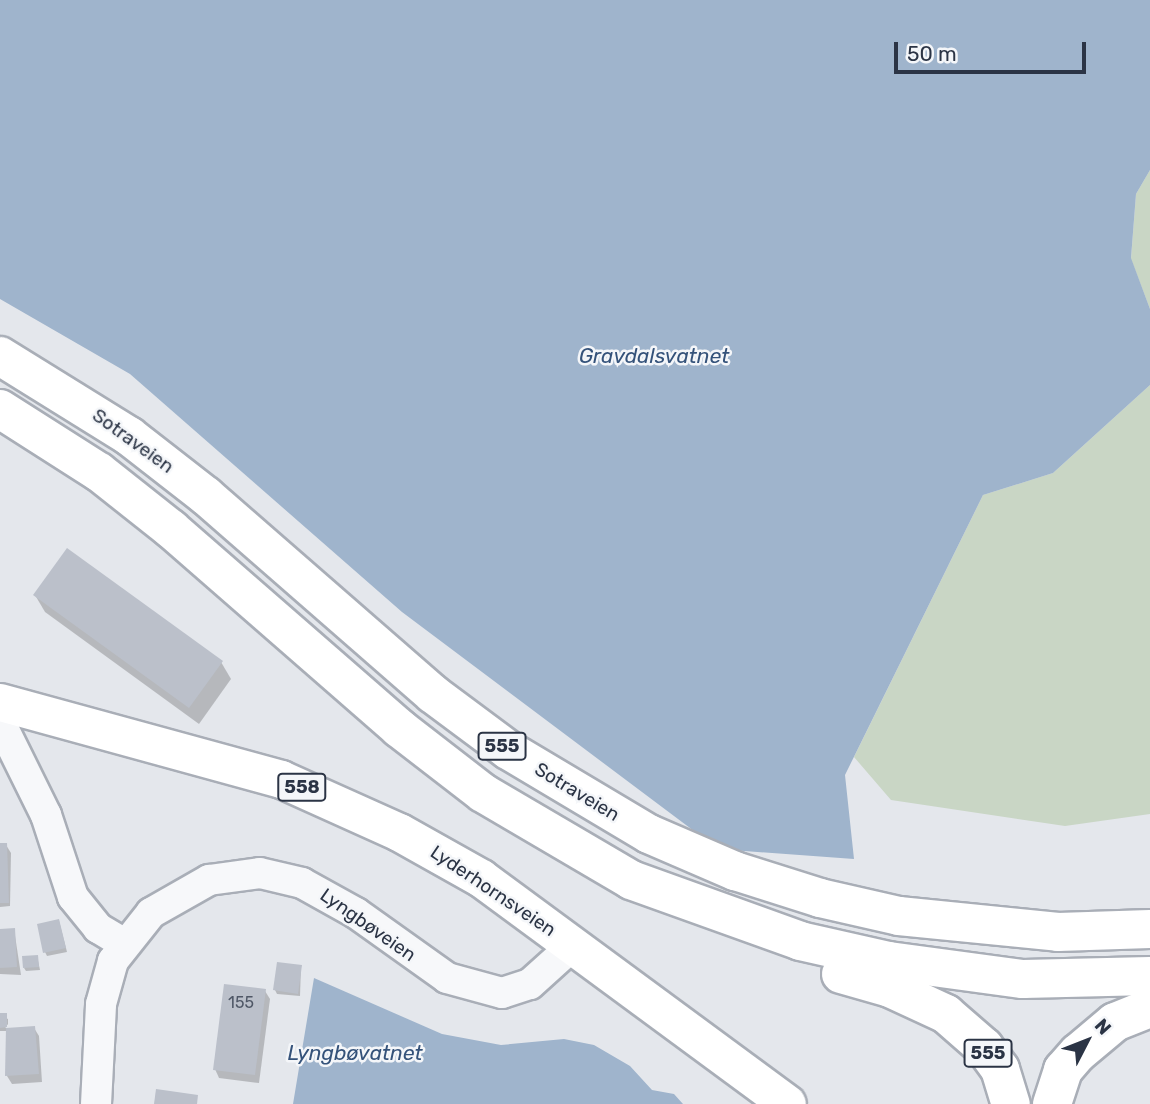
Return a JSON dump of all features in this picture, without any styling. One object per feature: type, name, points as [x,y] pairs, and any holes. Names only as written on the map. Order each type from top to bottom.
[{"type":"highway","name":"Sotraveien","points":[[0,356],[129,436],[206,495],[433,694],[508,750],[649,834],[735,871],[820,898],[899,916],[954,925],[1099,932],[1150,929]]},
{"type":"highway","name":"555","points":[[0,409],[99,472],[172,528],[399,728],[483,793],[631,880],[704,932],[890,988],[946,1014],[984,1047],[1000,1069],[1011,1104]]},
{"type":"highway","name":"555","points":[[631,880],[800,942],[889,961],[1023,979],[1150,976]]},
{"type":"highway","name":"555","points":[[1099,932],[1150,924]]},
{"type":"highway","points":[[1052,1104],[1063,1070],[1078,1052],[1115,1023],[1150,1009]]},
{"type":"main road","name":"Lyderhornsveien","points":[[0,702],[231,763],[334,800],[436,851],[572,946],[787,1104]]},
{"type":"street","points":[[5,731],[46,815],[73,897],[98,928],[123,943]]},
{"type":"street","points":[[0,771],[46,815]]},
{"type":"street","name":"Lyngbøveien","points":[[96,1104],[101,1004],[123,943],[150,913],[185,890],[235,874],[260,873],[328,895],[435,971],[481,989],[502,993],[530,984],[572,946]]},
{"type":"green space","points":[[1150,170],[1150,309],[1131,259],[1136,194]]},
{"type":"green space","points":[[1150,385],[1150,814],[1065,826],[891,800],[854,757],[983,495],[1053,473]]},
{"type":"water","name":"Gravdalsvatnet","points":[[0,0],[1150,0],[1150,170],[1136,194],[1131,258],[1150,309],[1150,385],[1053,473],[983,495],[845,775],[854,859],[718,849],[402,612],[130,374],[0,299]]},
{"type":"water","name":"Lyngbøvatnet","points":[[314,978],[442,1034],[501,1045],[564,1039],[594,1045],[630,1066],[652,1090],[674,1094],[683,1104],[293,1104]]},
{"type":"building","points":[[67,548],[223,661],[189,708],[33,595]]},
{"type":"building","points":[[0,843],[7,843],[9,903],[0,903]]},
{"type":"building","points":[[59,919],[66,948],[43,953],[37,924]]},
{"type":"building","points":[[15,928],[17,967],[0,968],[0,929]]},
{"type":"building","points":[[38,955],[39,967],[23,968],[22,956]]},
{"type":"building","points":[[277,962],[302,965],[298,994],[273,990]]},
{"type":"building","points":[[224,984],[266,989],[255,1075],[213,1070]]},
{"type":"building","points":[[0,1013],[7,1013],[7,1027],[0,1028]]},
{"type":"building","points":[[35,1026],[39,1074],[5,1076],[6,1028]]},
{"type":"building","points":[[156,1089],[198,1095],[197,1104],[154,1104]]}]
